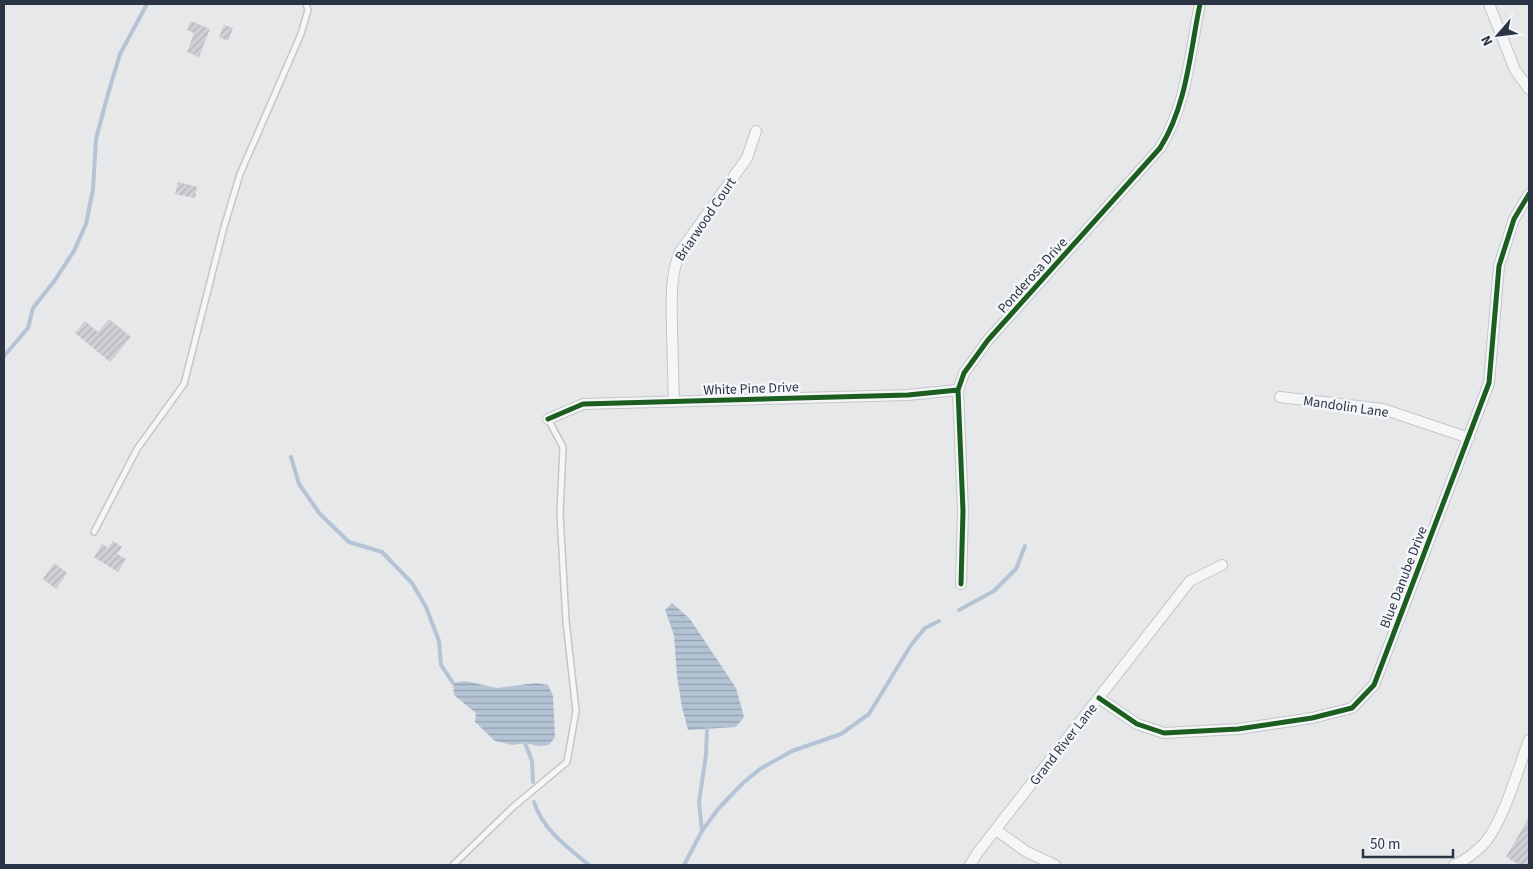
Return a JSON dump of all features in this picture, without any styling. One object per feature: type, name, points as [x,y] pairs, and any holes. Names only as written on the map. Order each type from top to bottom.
[{"type":"street","name":"Ponderosa Drive","points":[[961,584],[963,511],[958,390],[964,373],[988,340],[1160,148],[1169,134],[1177,114],[1200,4]]},
{"type":"street","points":[[1489,4],[1514,70],[1529,89]]},
{"type":"street","name":"Briarwood Court","points":[[674,402],[672,300],[674,265],[680,252],[747,158],[756,131]]},
{"type":"street","name":"Blue Danube Drive","points":[[1099,698],[1138,724],[1164,733],[1238,729],[1312,718],[1352,708],[1374,685],[1469,438],[1488,383],[1499,266],[1514,219],[1529,194]]},
{"type":"street","name":"White Pine Drive","points":[[548,419],[584,404],[908,395],[958,390]]},
{"type":"street","name":"Mandolin Lane","points":[[1280,397],[1383,409],[1469,438]]},
{"type":"street","name":"Grand River Lane","points":[[970,865],[978,852],[1190,581],[1222,565]]},
{"type":"street","points":[[1454,865],[1487,840],[1501,813],[1529,740]]},
{"type":"street","points":[[996,830],[1027,852],[1056,865]]},
{"type":"lane","points":[[94,532],[137,449],[184,384],[224,227],[240,174],[301,34],[308,10],[306,4]]},
{"type":"lane","points":[[453,865],[513,807],[567,762],[576,711],[566,621],[560,514],[563,448],[548,419]]},
{"type":"water","points":[[672,603],[690,619],[736,688],[744,717],[736,727],[688,730],[677,676],[674,635],[665,610]]},
{"type":"water","points":[[465,681],[497,688],[536,683],[548,685],[553,696],[555,737],[549,745],[539,746],[525,743],[513,745],[495,741],[475,722],[476,713],[454,695],[453,683]]},
{"type":"building","points":[[191,21],[210,29],[199,57],[187,52],[194,33],[187,30]]},
{"type":"building","points":[[224,25],[233,28],[228,41],[219,37]]},
{"type":"building","points":[[178,182],[197,187],[195,198],[175,194]]},
{"type":"building","points":[[109,319],[131,337],[110,362],[75,333],[85,321],[98,332]]},
{"type":"building","points":[[113,541],[122,547],[117,554],[126,559],[118,572],[94,557],[102,544],[108,548]]},
{"type":"building","points":[[54,563],[67,573],[56,589],[43,579]]},
{"type":"building","points":[[1529,817],[1529,865],[1520,865],[1506,857]]},
{"type":"waterway","points":[[4,356],[28,328],[33,308],[55,280],[74,251],[86,224],[93,189],[96,139],[108,94],[120,54],[147,4]]},
{"type":"waterway","points":[[291,457],[299,484],[320,514],[349,542],[382,552],[412,583],[426,607],[439,641],[441,665],[453,683]]},
{"type":"waterway","points":[[959,610],[994,591],[1016,569],[1025,546]]},
{"type":"waterway","points":[[684,865],[702,831],[718,809],[744,782],[760,769],[792,751],[841,734],[869,714],[911,645],[925,628],[939,621]]},
{"type":"waterway","points":[[702,831],[699,802],[706,755],[707,728]]},
{"type":"waterway","points":[[525,743],[532,761],[533,782]]},
{"type":"waterway","points":[[534,802],[549,829],[564,845],[589,865]]},
{"type":"cycle path","points":[[961,584],[963,511],[958,390],[964,373],[988,340],[1160,148],[1169,131],[1182,96],[1200,4]]},
{"type":"cycle path","points":[[1099,698],[1137,724],[1164,733],[1238,729],[1312,718],[1352,708],[1374,685],[1489,383],[1499,266],[1514,219],[1529,194]]},
{"type":"cycle path","points":[[548,419],[583,404],[908,395],[958,390]]}]
